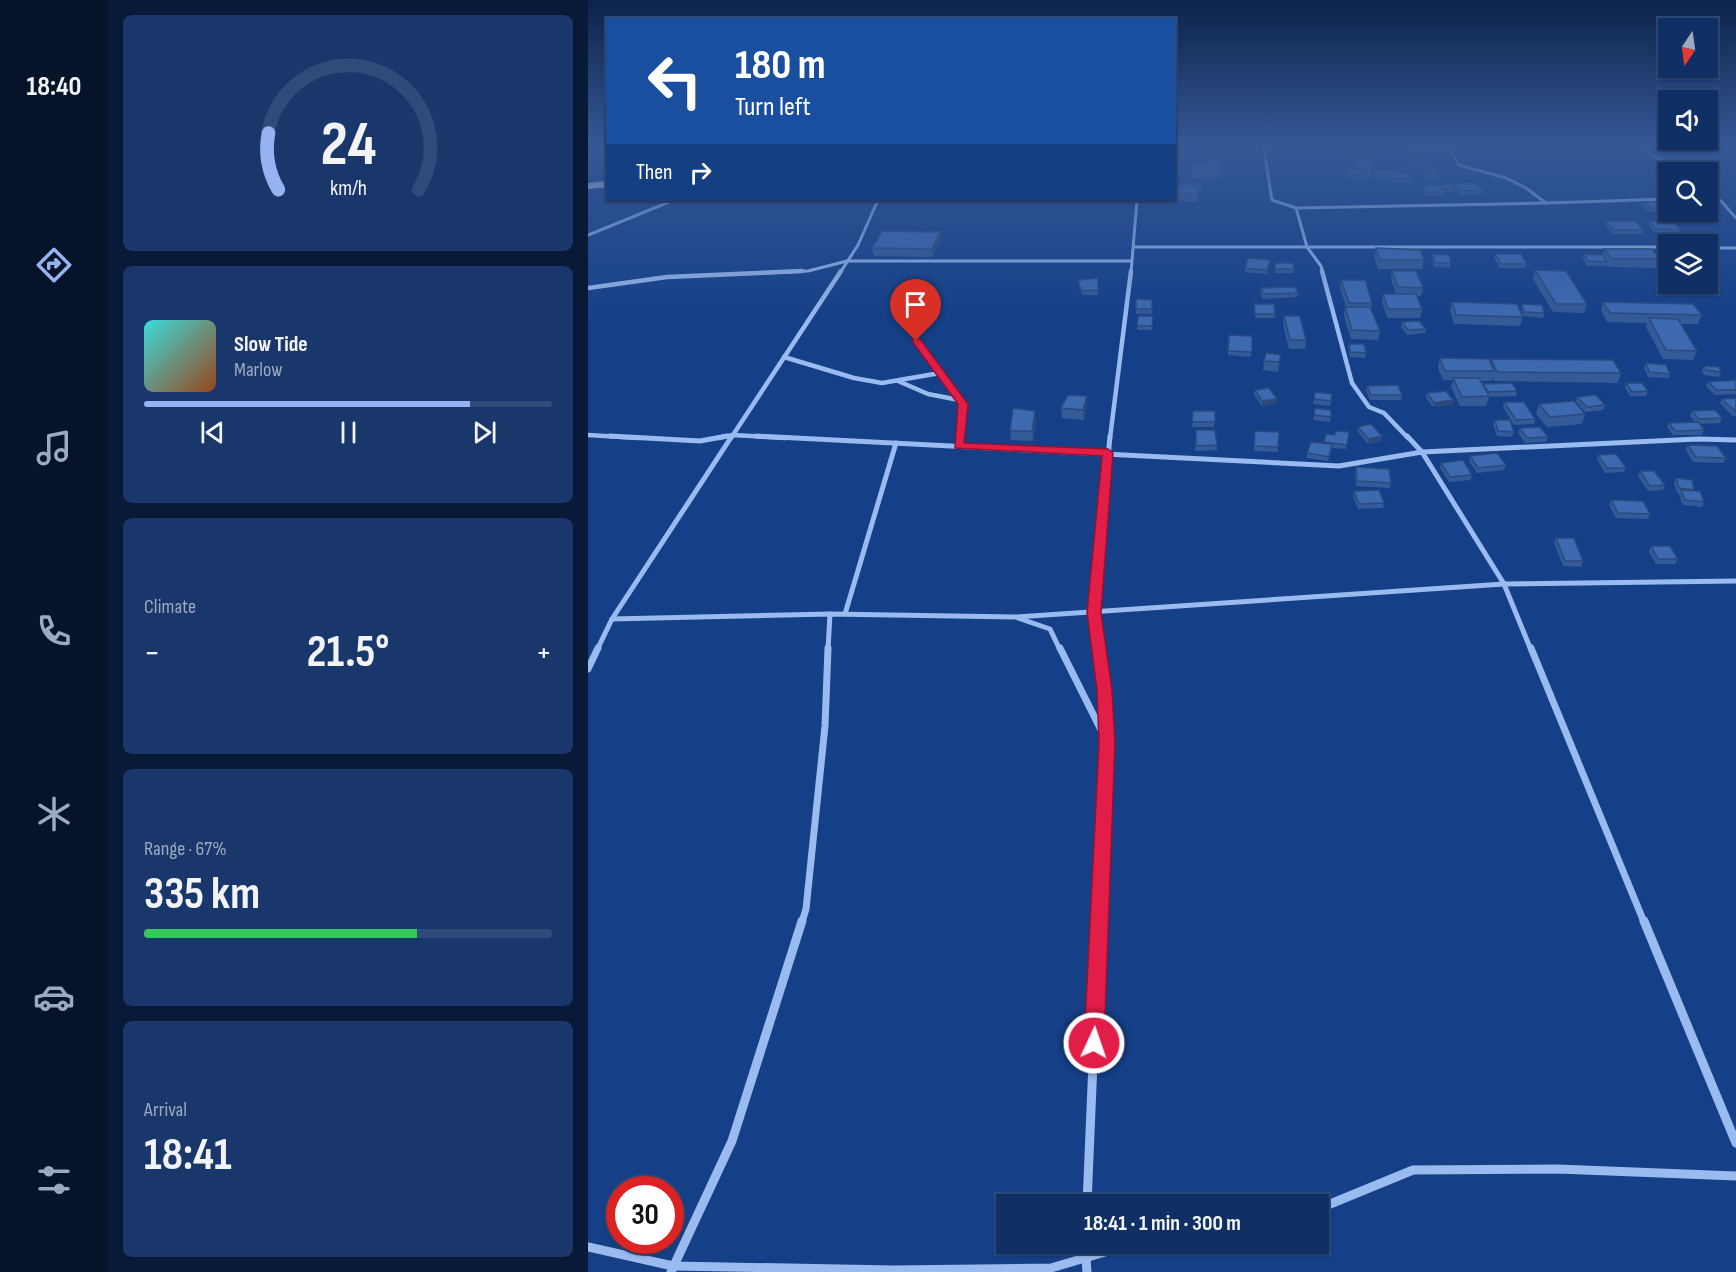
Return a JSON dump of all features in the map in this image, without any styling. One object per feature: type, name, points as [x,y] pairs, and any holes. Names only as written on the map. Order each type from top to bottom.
[{"type":"street","points":[[588,235],[666,203]]},
{"type":"street","points":[[588,669],[612,618],[858,245],[877,203]]},
{"type":"street","points":[[1087,1194],[1107,743],[1105,690],[1094,613],[1108,453],[1134,247],[1137,203]]},
{"type":"street","points":[[1282,203],[1296,208],[1528,203]]},
{"type":"street","points":[[1723,203],[1736,218]]},
{"type":"street","points":[[1296,208],[1307,247],[1321,266],[1352,383],[1369,407],[1384,413],[1422,452],[1504,584],[1736,1143]]},
{"type":"street","points":[[1134,247],[1658,248]]},
{"type":"street","points":[[1718,248],[1736,248]]},
{"type":"street","points":[[588,288],[667,277],[808,271],[847,261],[1131,261]]},
{"type":"street","points":[[918,318],[916,341],[963,404],[959,446]]},
{"type":"street","points":[[784,357],[854,378],[882,383],[940,373]]},
{"type":"street","points":[[897,381],[908,387],[943,398],[960,400]]},
{"type":"street","points":[[588,435],[700,441],[733,435],[1339,466],[1422,452],[1698,439],[1736,440]]},
{"type":"street","points":[[845,614],[896,442]]},
{"type":"street","points":[[612,618],[830,614],[1015,617],[1504,584],[1736,581]]},
{"type":"street","points":[[672,1269],[732,1141],[806,909],[825,726],[830,614]]},
{"type":"street","points":[[1015,617],[1050,629],[1107,743]]},
{"type":"street","points":[[1329,1204],[1413,1170],[1558,1169],[1736,1176]]},
{"type":"street","points":[[588,1247],[672,1269],[1051,1268],[1096,1254]]},
{"type":"street","points":[[1084,1254],[1087,1272]]},
{"type":"building","points":[[1645,203],[1658,203],[1658,208],[1651,208]]},
{"type":"building","points":[[1606,221],[1635,221],[1643,230],[1614,230]]},
{"type":"building","points":[[1650,221],[1674,222],[1680,230],[1656,229]]},
{"type":"building","points":[[882,231],[940,232],[932,249],[872,248]]},
{"type":"building","points":[[1376,248],[1421,250],[1424,260],[1380,260]]},
{"type":"building","points":[[1604,249],[1652,249],[1658,256],[1658,259],[1612,259]]},
{"type":"building","points":[[1433,254],[1449,255],[1451,263],[1435,263]]},
{"type":"building","points":[[1495,254],[1521,254],[1527,264],[1501,264]]},
{"type":"building","points":[[1584,254],[1603,255],[1607,262],[1588,261]]},
{"type":"building","points":[[1248,258],[1270,260],[1267,270],[1245,268]]},
{"type":"building","points":[[1275,263],[1293,263],[1294,269],[1275,269]]},
{"type":"building","points":[[1535,270],[1566,271],[1587,304],[1556,304]]},
{"type":"building","points":[[1392,271],[1416,271],[1423,288],[1398,287]]},
{"type":"building","points":[[1098,278],[1098,290],[1081,291],[1078,280]]},
{"type":"building","points":[[1341,280],[1365,280],[1372,303],[1349,303]]},
{"type":"building","points":[[1295,287],[1298,293],[1263,294],[1261,288]]},
{"type":"building","points":[[1383,294],[1416,294],[1422,309],[1388,309]]},
{"type":"building","points":[[1136,299],[1152,300],[1152,309],[1136,309]]},
{"type":"building","points":[[1452,302],[1517,304],[1523,317],[1456,315]]},
{"type":"building","points":[[1603,302],[1693,304],[1702,315],[1610,313]]},
{"type":"building","points":[[1254,304],[1274,304],[1275,314],[1255,314]]},
{"type":"building","points":[[1522,304],[1542,305],[1544,313],[1524,312]]},
{"type":"building","points":[[1345,307],[1370,307],[1380,331],[1352,330]]},
{"type":"building","points":[[1138,316],[1153,316],[1152,326],[1137,326]]},
{"type":"building","points":[[1284,316],[1300,316],[1306,340],[1290,340]]},
{"type":"building","points":[[1649,318],[1678,319],[1697,351],[1666,350]]},
{"type":"building","points":[[1419,321],[1426,329],[1408,330],[1402,322]]},
{"type":"building","points":[[1229,335],[1252,336],[1252,352],[1228,351]]},
{"type":"building","points":[[1349,344],[1364,344],[1366,353],[1350,352]]},
{"type":"building","points":[[1266,353],[1281,355],[1279,362],[1264,361]]},
{"type":"building","points":[[1440,358],[1489,359],[1494,371],[1445,371]]},
{"type":"building","points":[[1491,359],[1613,360],[1621,373],[1497,372]]},
{"type":"building","points":[[1646,363],[1666,365],[1670,374],[1649,372]]},
{"type":"building","points":[[1704,366],[1719,367],[1721,372],[1706,370]]},
{"type":"building","points":[[1453,378],[1479,378],[1489,396],[1462,397]]},
{"type":"building","points":[[1736,380],[1736,390],[1717,390],[1708,382]]},
{"type":"building","points":[[1512,383],[1517,391],[1488,392],[1483,384]]},
{"type":"building","points":[[1626,383],[1642,383],[1648,391],[1632,392]]},
{"type":"building","points":[[1398,385],[1402,395],[1371,395],[1367,386]]},
{"type":"building","points":[[1269,388],[1277,399],[1262,401],[1255,390]]},
{"type":"building","points":[[1446,391],[1453,400],[1434,403],[1427,393]]},
{"type":"building","points":[[1315,392],[1332,394],[1331,401],[1314,399]]},
{"type":"building","points":[[1068,395],[1087,396],[1083,410],[1061,408]]},
{"type":"building","points":[[1596,395],[1605,405],[1587,407],[1577,397]]},
{"type":"building","points":[[1736,398],[1736,411],[1722,399]]},
{"type":"building","points":[[1574,401],[1585,414],[1550,417],[1539,404]]},
{"type":"building","points":[[1504,402],[1524,402],[1535,419],[1516,420]]},
{"type":"building","points":[[1013,408],[1035,411],[1032,431],[1010,431]]},
{"type":"building","points":[[1315,408],[1331,410],[1331,417],[1314,415]]},
{"type":"building","points":[[1715,410],[1722,418],[1699,419],[1692,411]]},
{"type":"building","points":[[1193,411],[1215,411],[1215,422],[1192,422]]},
{"type":"building","points":[[1495,420],[1510,420],[1514,432],[1498,431]]},
{"type":"building","points":[[1698,422],[1704,430],[1675,431],[1669,423]]},
{"type":"building","points":[[1371,424],[1382,436],[1369,439],[1358,427]]},
{"type":"building","points":[[1540,427],[1548,437],[1527,438],[1520,428]]},
{"type":"building","points":[[1196,430],[1215,430],[1217,445],[1196,446]]},
{"type":"building","points":[[1255,431],[1279,432],[1278,447],[1254,446]]},
{"type":"building","points":[[1335,431],[1349,432],[1347,445],[1324,442],[1326,434],[1335,435]]},
{"type":"building","points":[[1311,442],[1332,444],[1329,457],[1307,453]]},
{"type":"building","points":[[1688,445],[1717,446],[1726,458],[1696,457]]},
{"type":"building","points":[[1497,453],[1506,465],[1478,468],[1470,456]]},
{"type":"building","points":[[1616,454],[1626,468],[1607,468],[1598,455]]},
{"type":"building","points":[[1463,460],[1472,475],[1450,477],[1441,463]]},
{"type":"building","points":[[1356,467],[1389,469],[1391,483],[1357,481]]},
{"type":"building","points":[[1640,471],[1654,471],[1665,485],[1650,486]]},
{"type":"building","points":[[1676,478],[1692,480],[1694,490],[1679,488]]},
{"type":"building","points":[[1379,490],[1384,503],[1359,504],[1354,491]]},
{"type":"building","points":[[1681,490],[1700,491],[1704,502],[1685,500]]},
{"type":"building","points":[[1611,500],[1643,501],[1650,514],[1618,513]]},
{"type":"building","points":[[1556,538],[1574,538],[1583,561],[1565,561]]},
{"type":"building","points":[[1651,546],[1670,546],[1678,559],[1658,559]]},
{"type":"route","points":[[916,341],[963,404],[959,446],[1108,453],[1094,613],[1105,690],[1107,743],[1094,1043]]}]
